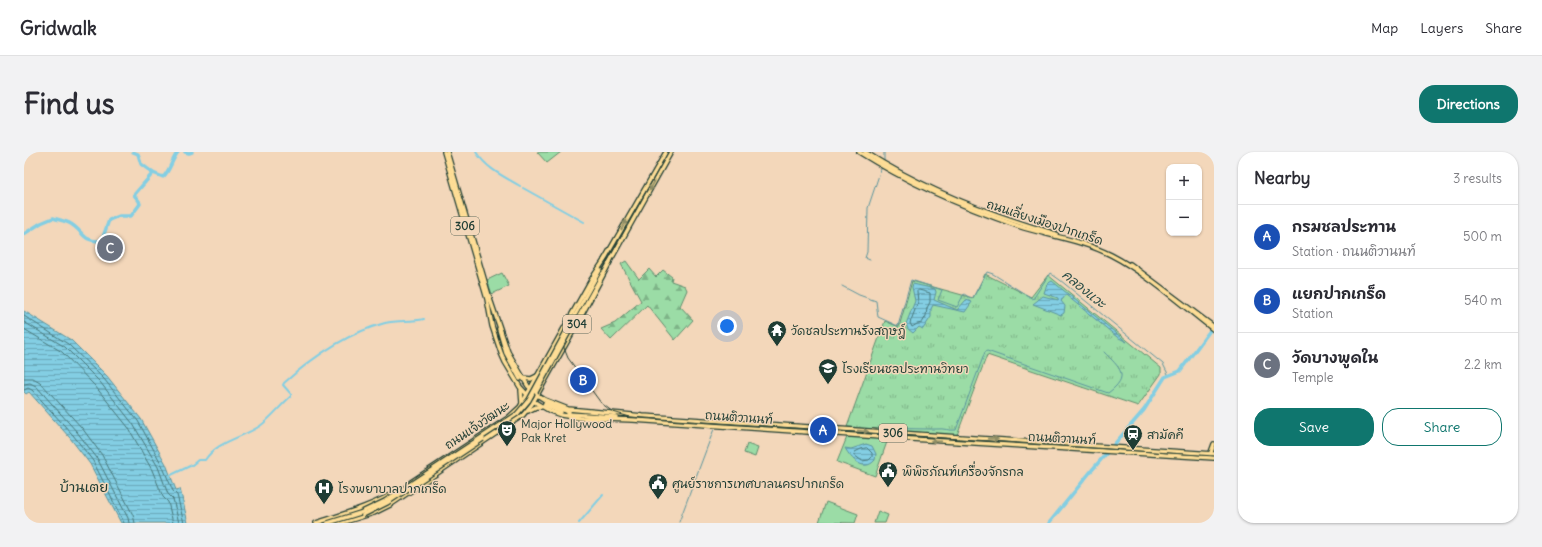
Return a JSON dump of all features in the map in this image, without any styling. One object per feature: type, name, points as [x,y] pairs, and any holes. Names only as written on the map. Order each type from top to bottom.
[{"type":"main road","name":"ถนนติวานนท์","points":[[444,152],[489,299]]},
{"type":"main road","name":"ถนนติวานนท์","points":[[447,152],[489,299],[498,346],[505,362],[520,387],[533,401],[574,410],[633,417],[1017,445],[1103,448]]},
{"type":"main road","name":"ถนนแจ้งวัฒนะ","points":[[316,523],[370,505],[386,498],[517,411],[666,152]]},
{"type":"main road","name":"ถนนแจ้งวัฒนะ","points":[[341,523],[374,513],[386,507],[506,428],[527,411],[542,387],[671,152]]},
{"type":"main road","name":"ถนนเลี่ยงเมืองปากเกร็ด","points":[[859,152],[881,163]]},
{"type":"main road","name":"ถนนเลี่ยงเมืองปากเกร็ด","points":[[865,152],[886,166],[953,197],[1014,221],[1095,246],[1112,253],[1136,267],[1212,326],[1214,330]]},
{"type":"main road","name":"ถนนแจ้งวัฒนะ","points":[[336,523],[363,515],[392,500],[522,413],[531,402],[592,286],[604,259]]},
{"type":"main road","name":"ถนนแจ้งวัฒนะ","points":[[328,523],[360,513],[385,501],[517,414],[529,400],[568,331],[610,262]]},
{"type":"main road","name":"306","points":[[489,299],[502,349],[509,366],[520,379]]},
{"type":"main road","points":[[548,358],[551,363],[555,362]]},
{"type":"main road","points":[[520,379],[538,376]]},
{"type":"main road","name":"ถนนติวานนท์","points":[[520,379],[544,404],[556,413],[573,418],[633,417]]},
{"type":"main road","points":[[520,387],[522,404]]},
{"type":"main road","points":[[527,411],[544,404],[542,387]]},
{"type":"main road","points":[[502,422],[507,424],[506,428]]},
{"type":"main road","name":"ถนนติวานนท์","points":[[768,427],[1018,441],[1118,449],[1213,453]]},
{"type":"main road","points":[[1017,445],[1018,441]]},
{"type":"main road","points":[[363,515],[381,509],[473,450]]},
{"type":"main road","points":[[322,523],[371,507],[386,498]]},
{"type":"green space","points":[[537,152],[561,152],[547,163]]},
{"type":"green space","points":[[626,261],[639,279],[649,269],[656,277],[663,270],[672,277],[671,281],[685,286],[687,290],[680,306],[693,320],[675,340],[647,305],[611,340],[601,329],[615,323],[641,301],[621,264]]},
{"type":"green space","points":[[502,273],[509,286],[492,294],[487,280]]},
{"type":"green space","points":[[985,274],[1031,297],[1048,275],[1161,368],[1161,374],[1138,406],[987,355],[957,435],[847,427],[885,321],[899,327],[912,281],[973,298]]},
{"type":"green space","points":[[847,437],[888,439],[875,476],[837,462]]},
{"type":"green space","points":[[747,444],[758,448],[755,457],[744,453]]},
{"type":"green space","points":[[826,502],[858,514],[855,523],[819,522]]},
{"type":"green space","points":[[878,511],[888,515],[885,523],[874,523]]},
{"type":"water","points":[[1052,281],[1127,342],[1117,337],[1066,295],[1061,301],[1065,306],[1064,313],[1061,315],[1033,304],[1043,296],[1058,300],[1058,298],[1044,293],[1047,284]]},
{"type":"water","points":[[913,284],[935,289],[936,292],[934,300],[957,310],[966,300],[972,302],[965,312],[933,305],[931,309],[931,317],[923,329],[919,327],[913,333],[908,329],[906,324],[915,301],[912,287]]},
{"type":"water","points":[[24,311],[71,340],[107,376],[141,419],[166,464],[176,490],[180,489],[188,523],[121,523],[90,464],[70,438],[29,392],[26,394],[24,392]]},
{"type":"water","points":[[866,444],[872,446],[876,454],[875,460],[871,464],[867,465],[862,465],[854,460],[845,448],[851,449]]},
{"type":"waterway","points":[[133,152],[138,154],[141,164],[153,173]]},
{"type":"waterway","points":[[24,234],[41,223],[53,218],[71,224],[90,240],[100,241],[109,220],[119,216],[131,216],[140,204],[134,195],[153,173],[163,177],[178,152]]},
{"type":"waterway","points":[[185,152],[192,152]]},
{"type":"waterway","points":[[476,152],[490,168],[520,186]]},
{"type":"waterway","name":"คลองแวะ","points":[[884,152],[884,161]]},
{"type":"waterway","name":"คลองแวะ","points":[[870,260],[865,258],[867,252],[868,208],[882,166]]},
{"type":"waterway","points":[[523,188],[584,222]]},
{"type":"waterway","name":"คลองแวะ","points":[[842,286],[859,295],[876,301],[878,317],[898,326],[911,280],[942,290],[938,300],[957,307],[964,294],[972,299],[987,272],[993,274],[1033,299],[1050,273],[1163,364],[1169,376]]},
{"type":"waterway","points":[[169,476],[192,465],[198,460],[205,460],[216,448],[264,423],[291,396],[283,385],[284,383],[331,347],[371,327],[385,323],[424,319]]},
{"type":"waterway","points":[[1049,523],[1144,410],[1165,377],[1180,371],[1214,325]]},
{"type":"waterway","points":[[895,428],[956,430],[985,352],[987,351],[1108,393],[1119,382],[1121,372],[1115,363],[1104,352]]},
{"type":"waterway","points":[[679,522],[714,429]]},
{"type":"waterway","points":[[579,523],[603,495]]},
{"type":"tunnel","points":[[518,380],[525,390]]},
{"type":"tunnel","points":[[523,384],[533,395],[544,402]]},
{"type":"tunnel","points":[[533,398],[542,404]]},
{"type":"railway","points":[[668,152],[564,339],[564,348],[568,358],[601,403],[613,412],[630,417],[1214,456]]},
{"type":"place","name":"วัดบางพูดใน","points":[[110,248]]},
{"type":"place","name":"วัดชลประทานรังสฤษฎ์","points":[[777,347]]},
{"type":"place","name":"แยกปากเกร็ด","points":[[583,380]]},
{"type":"place","name":"โรงเรียนชลประทานวิทยา","points":[[828,385]]},
{"type":"place","name":"กรมชลประทาน","points":[[823,430]]},
{"type":"place","name":"Major Hollywood Pak Kret","points":[[507,447]]},
{"type":"place","name":"สามัคคี","points":[[1133,451]]},
{"type":"place","name":"พิพิธภัณฑ์เครื่องจักรกล","points":[[888,488]]},
{"type":"place","name":"ศูนย์ราชการเทศบาลนครปากเกร็ด","points":[[658,500]]},
{"type":"place","name":"โรงพยาบาลปากเกร็ด","points":[[324,505]]},
{"type":"district","name":"บ้านเตย","points":[[84,487]]}]
